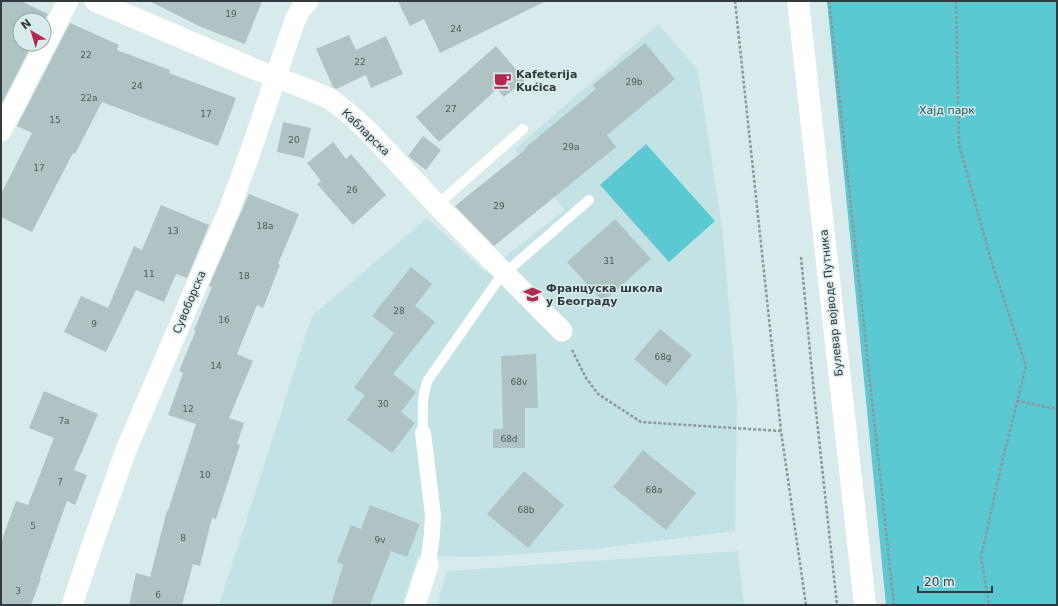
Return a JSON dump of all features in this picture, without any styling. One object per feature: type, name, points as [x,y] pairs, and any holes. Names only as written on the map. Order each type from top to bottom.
[{"type":"street","points":[[1,131],[68,1]]},
{"type":"street","name":"Кабларска","points":[[95,1],[328,98],[345,110],[371,134],[437,205],[562,331]]},
{"type":"street","name":"Сувоборска","points":[[72,605],[126,450],[229,210],[295,20],[301,9],[308,1]]},
{"type":"street","name":"Булевар војводе Путника","points":[[798,1],[865,605]]},
{"type":"street","points":[[416,605],[428,565],[433,515],[423,433]]},
{"type":"lane","points":[[437,205],[523,129]]},
{"type":"lane","points":[[423,433],[422,400],[428,380],[496,283],[505,273],[589,200]]},
{"type":"path","points":[[735,1],[781,431],[806,605]]},
{"type":"path","points":[[829,1],[894,605]]},
{"type":"path","points":[[956,1],[958,145],[991,260],[1026,366],[981,557],[989,605]]},
{"type":"path","points":[[800,252],[837,605]]},
{"type":"path","points":[[562,331],[586,378],[598,394],[641,422],[781,431]]},
{"type":"path","points":[[1017,401],[1057,409]]},
{"type":"shaded area","name":"Француска школа у Београду","points":[[658,24],[698,70],[723,234],[737,404],[735,531],[594,549],[479,557],[418,556],[402,605],[219,605],[312,316],[427,218],[485,272],[565,210],[515,149]]},
{"type":"shaded area","points":[[738,551],[744,605],[437,605],[447,571]]},
{"type":"green space","name":"Хајд парк","points":[[827,1],[1057,1],[1057,605],[886,605]]},
{"type":"green space","points":[[646,144],[715,221],[669,262],[600,185]]},
{"type":"building","points":[[1,1],[21,1],[44,12],[12,12],[12,52],[28,52],[1,105]]},
{"type":"building","points":[[149,1],[262,1],[245,44],[201,27]]},
{"type":"building","points":[[398,1],[546,1],[440,53],[424,19],[410,26]]},
{"type":"building","points":[[70,23],[119,45],[117,50],[170,70],[169,73],[236,98],[218,146],[102,102],[75,154],[73,153],[32,232],[1,217],[1,194],[32,133],[17,126]]},
{"type":"building","points":[[349,35],[356,50],[386,36],[403,74],[371,88],[366,75],[336,89],[333,87],[316,49]]},
{"type":"building","points":[[645,43],[675,79],[607,135],[616,147],[494,246],[455,206],[526,149],[525,148],[596,89],[593,85]]},
{"type":"building","points":[[496,46],[525,80],[504,97],[497,89],[439,142],[416,117]]},
{"type":"building","points":[[283,122],[311,128],[304,158],[277,152]]},
{"type":"building","points":[[423,136],[441,150],[426,170],[408,156]]},
{"type":"building","points":[[333,142],[346,159],[351,154],[386,195],[353,225],[317,184],[321,181],[307,163]]},
{"type":"building","points":[[249,194],[299,214],[278,264],[280,265],[263,308],[257,305],[237,354],[253,361],[229,418],[244,423],[237,444],[240,445],[216,519],[212,518],[200,566],[193,564],[182,605],[129,605],[136,573],[150,577],[167,510],[168,511],[196,424],[168,415],[183,373],[179,371],[212,287],[209,286]]},
{"type":"building","points":[[161,205],[209,225],[187,278],[176,274],[164,302],[136,290],[106,352],[64,332],[81,296],[108,308],[134,246],[142,250]]},
{"type":"building","points":[[615,219],[651,259],[603,302],[567,262]]},
{"type":"building","points":[[411,267],[432,284],[415,306],[435,322],[393,374],[416,392],[401,412],[415,423],[392,453],[347,420],[365,395],[354,388],[394,333],[372,316]]},
{"type":"building","points":[[660,329],[692,355],[666,386],[634,359]]},
{"type":"building","points":[[536,354],[538,408],[525,408],[525,448],[493,448],[493,429],[503,429],[501,356]]},
{"type":"building","points":[[44,391],[98,414],[74,470],[87,475],[75,505],[67,501],[31,605],[1,605],[1,542],[16,501],[28,505],[54,438],[29,428]]},
{"type":"building","points":[[643,450],[696,493],[666,530],[613,487]]},
{"type":"building","points":[[524,471],[564,505],[528,548],[487,514]]},
{"type":"building","points":[[370,505],[420,524],[407,557],[391,551],[370,605],[331,605],[343,565],[337,562],[351,525],[361,529]]},
{"type":"place","name":"Kafeterija Kućica","points":[[503,80]]},
{"type":"place","name":"Француска школа у Београду","points":[[533,294]]}]
